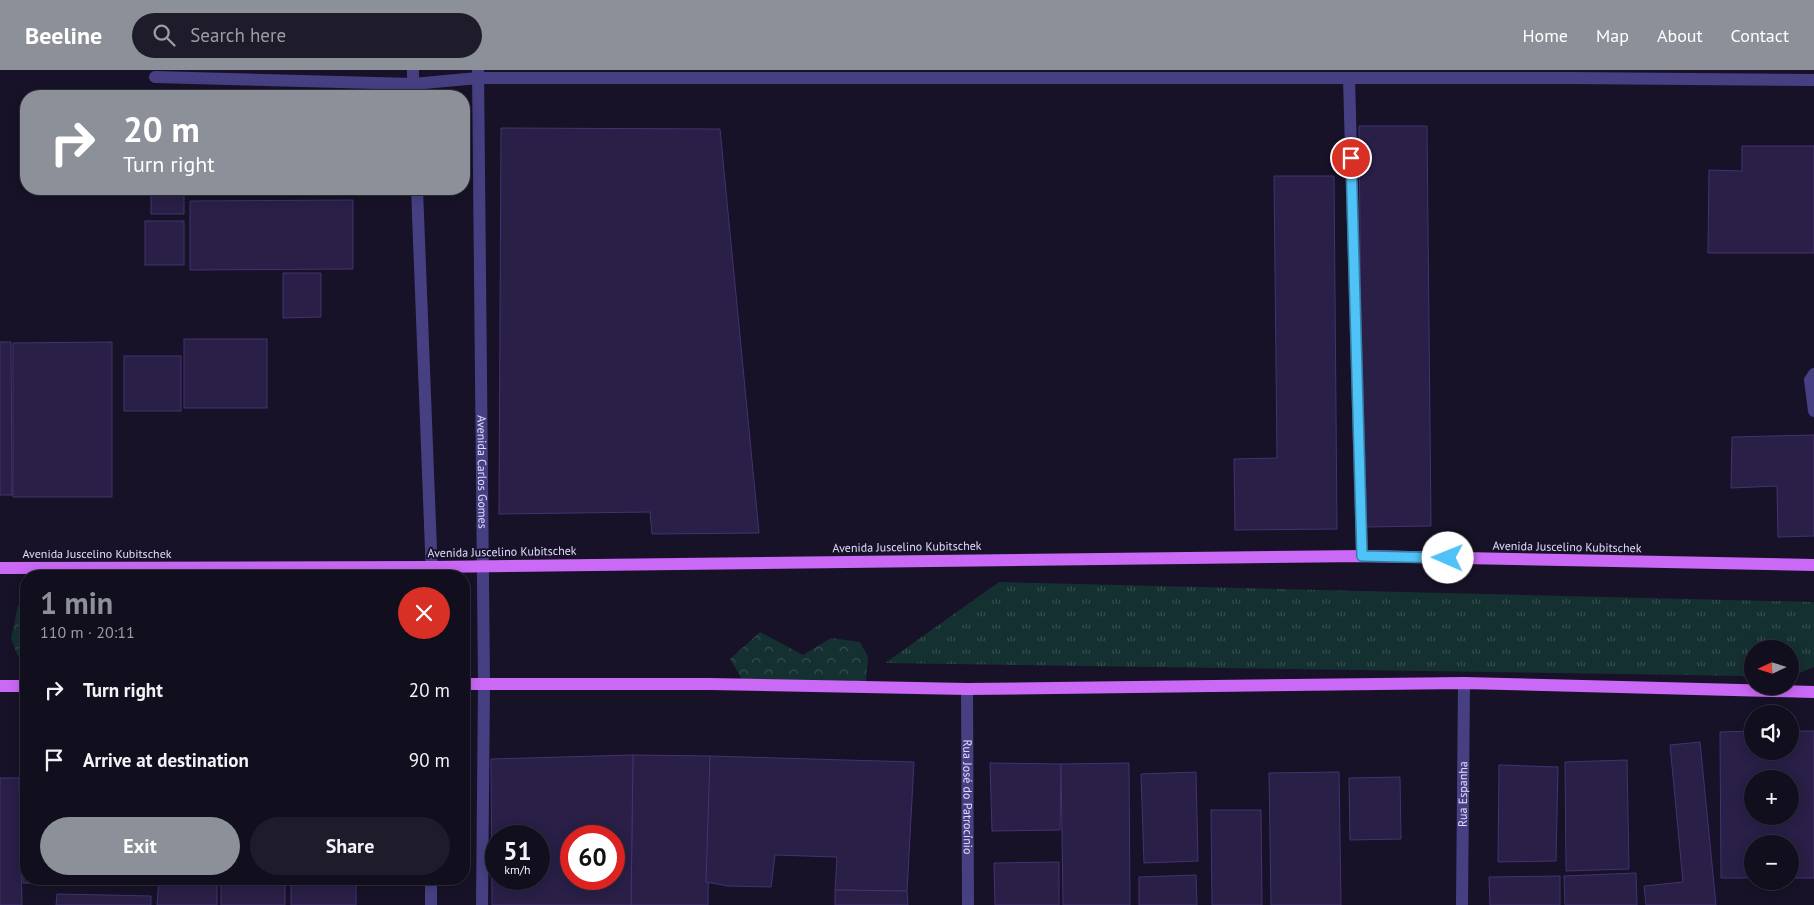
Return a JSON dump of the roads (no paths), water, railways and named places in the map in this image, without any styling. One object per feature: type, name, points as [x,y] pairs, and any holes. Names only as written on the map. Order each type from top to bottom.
[{"type":"main road","name":"Avenida Juscelino Kubitschek","points":[[449,570],[482,566],[1362,556],[1814,565]]},
{"type":"main road","name":"Avenida Juscelino Kubitschek","points":[[0,568],[216,570]]},
{"type":"main road","points":[[470,684],[710,684],[967,689],[1464,683],[1814,692]]},
{"type":"main road","points":[[0,686],[20,686]]},
{"type":"street","points":[[412,70],[413,90]]},
{"type":"street","points":[[155,76],[413,90],[478,74],[1349,78],[1569,74],[1814,80]]},
{"type":"street","name":"Avenida Carlos Gomes","points":[[478,74],[484,684],[482,905]]},
{"type":"street","points":[[1349,78],[1362,556]]},
{"type":"street","points":[[417,195],[432,570]]},
{"type":"street","points":[[1814,374],[1810,380],[1814,411]]},
{"type":"street","name":"Rua Espanha","points":[[1462,905],[1464,683]]},
{"type":"street","name":"Rua José do Patrocínio","points":[[967,689],[968,905]]},
{"type":"street","points":[[431,885],[431,905]]}]
